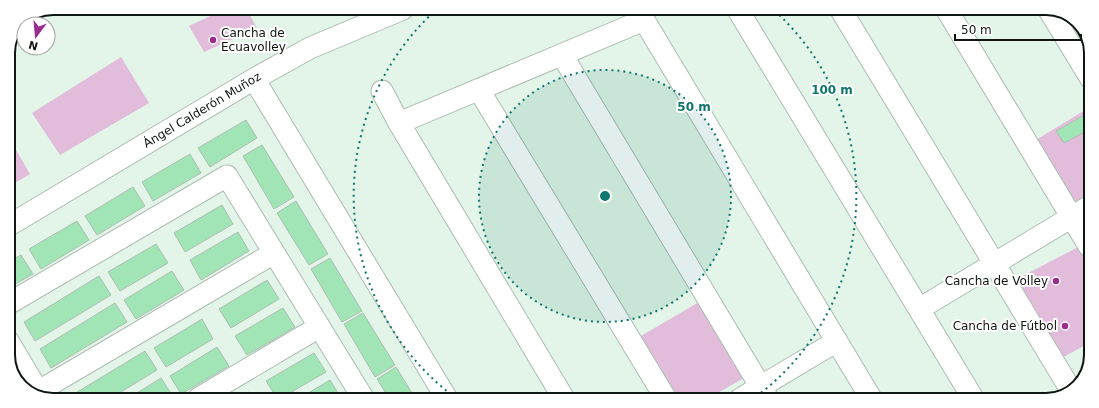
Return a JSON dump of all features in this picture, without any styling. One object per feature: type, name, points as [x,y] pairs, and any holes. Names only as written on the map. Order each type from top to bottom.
[{"type":"street","name":"Ángel Calderón Muñoz","points":[[15,222],[254,79],[310,48],[389,15]]},
{"type":"street","points":[[399,123],[562,55],[643,15],[868,393]]},
{"type":"street","points":[[741,15],[970,393]]},
{"type":"street","points":[[844,15],[1068,386]]},
{"type":"street","points":[[950,15],[1084,237]]},
{"type":"street","points":[[1053,16],[1084,68]]},
{"type":"street","points":[[562,55],[765,393],[837,342]]},
{"type":"street","points":[[254,79],[444,393]]},
{"type":"street","points":[[479,90],[662,393]]},
{"type":"street","points":[[382,91],[399,123],[560,393]]},
{"type":"street","points":[[15,300],[227,176],[360,393]]},
{"type":"street","points":[[919,309],[1084,210]]},
{"type":"street","points":[[44,392],[274,253]]},
{"type":"street","points":[[207,393],[319,327]]},
{"type":"street","points":[[15,352],[39,390]]},
{"type":"shaded area","name":"Cancha de Ecuavolley","points":[[212,15],[250,15],[257,28],[204,52],[189,26]]},
{"type":"shaded area","points":[[121,57],[149,103],[60,155],[32,113]]},
{"type":"shaded area","points":[[1084,111],[1084,201],[1077,205],[1036,140]]},
{"type":"shaded area","points":[[15,148],[30,174],[15,183]]},
{"type":"shaded area","points":[[1080,246],[1084,254],[1084,346],[1060,359],[1015,280]]},
{"type":"shaded area","points":[[699,302],[744,378],[718,393],[674,393],[641,336]]},
{"type":"building","points":[[1084,115],[1084,132],[1064,143],[1056,131]]},
{"type":"building","points":[[246,120],[257,138],[210,167],[198,148]]},
{"type":"building","points":[[262,145],[294,197],[274,209],[243,156]]},
{"type":"building","points":[[190,154],[201,173],[153,201],[142,182]]},
{"type":"building","points":[[133,187],[145,206],[97,235],[85,216]]},
{"type":"building","points":[[296,201],[328,254],[309,265],[277,213]]},
{"type":"building","points":[[222,205],[233,224],[185,252],[174,233]]},
{"type":"building","points":[[77,221],[89,240],[41,269],[29,249]]},
{"type":"building","points":[[238,232],[249,251],[201,280],[190,260]]},
{"type":"building","points":[[156,244],[168,263],[120,291],[108,272]]},
{"type":"building","points":[[21,255],[33,274],[15,284],[15,258]]},
{"type":"building","points":[[330,258],[362,311],[342,322],[311,269]]},
{"type":"building","points":[[172,271],[184,290],[136,319],[124,300]]},
{"type":"building","points":[[99,276],[111,295],[35,341],[24,322]]},
{"type":"building","points":[[267,280],[279,299],[231,328],[219,309]]},
{"type":"building","points":[[115,303],[127,322],[51,368],[40,349]]},
{"type":"building","points":[[283,308],[295,327],[247,355],[235,336]]},
{"type":"building","points":[[363,313],[395,365],[375,377],[344,324]]},
{"type":"building","points":[[202,319],[213,339],[166,367],[154,348]]},
{"type":"building","points":[[217,347],[229,366],[183,393],[180,393],[170,376]]},
{"type":"building","points":[[145,351],[157,370],[119,393],[76,393]]},
{"type":"building","points":[[314,353],[326,372],[290,393],[274,393],[266,381]]},
{"type":"building","points":[[396,367],[412,393],[386,393],[377,379]]},
{"type":"building","points":[[161,378],[170,393],[137,393]]},
{"type":"building","points":[[330,380],[338,393],[308,393]]},
{"type":"place","name":"Cancha de Ecuavolley","points":[[213,40]]},
{"type":"place","name":"Cancha de Volley","points":[[1056,281]]},
{"type":"place","name":"Cancha de Fútbol","points":[[1065,326]]}]
